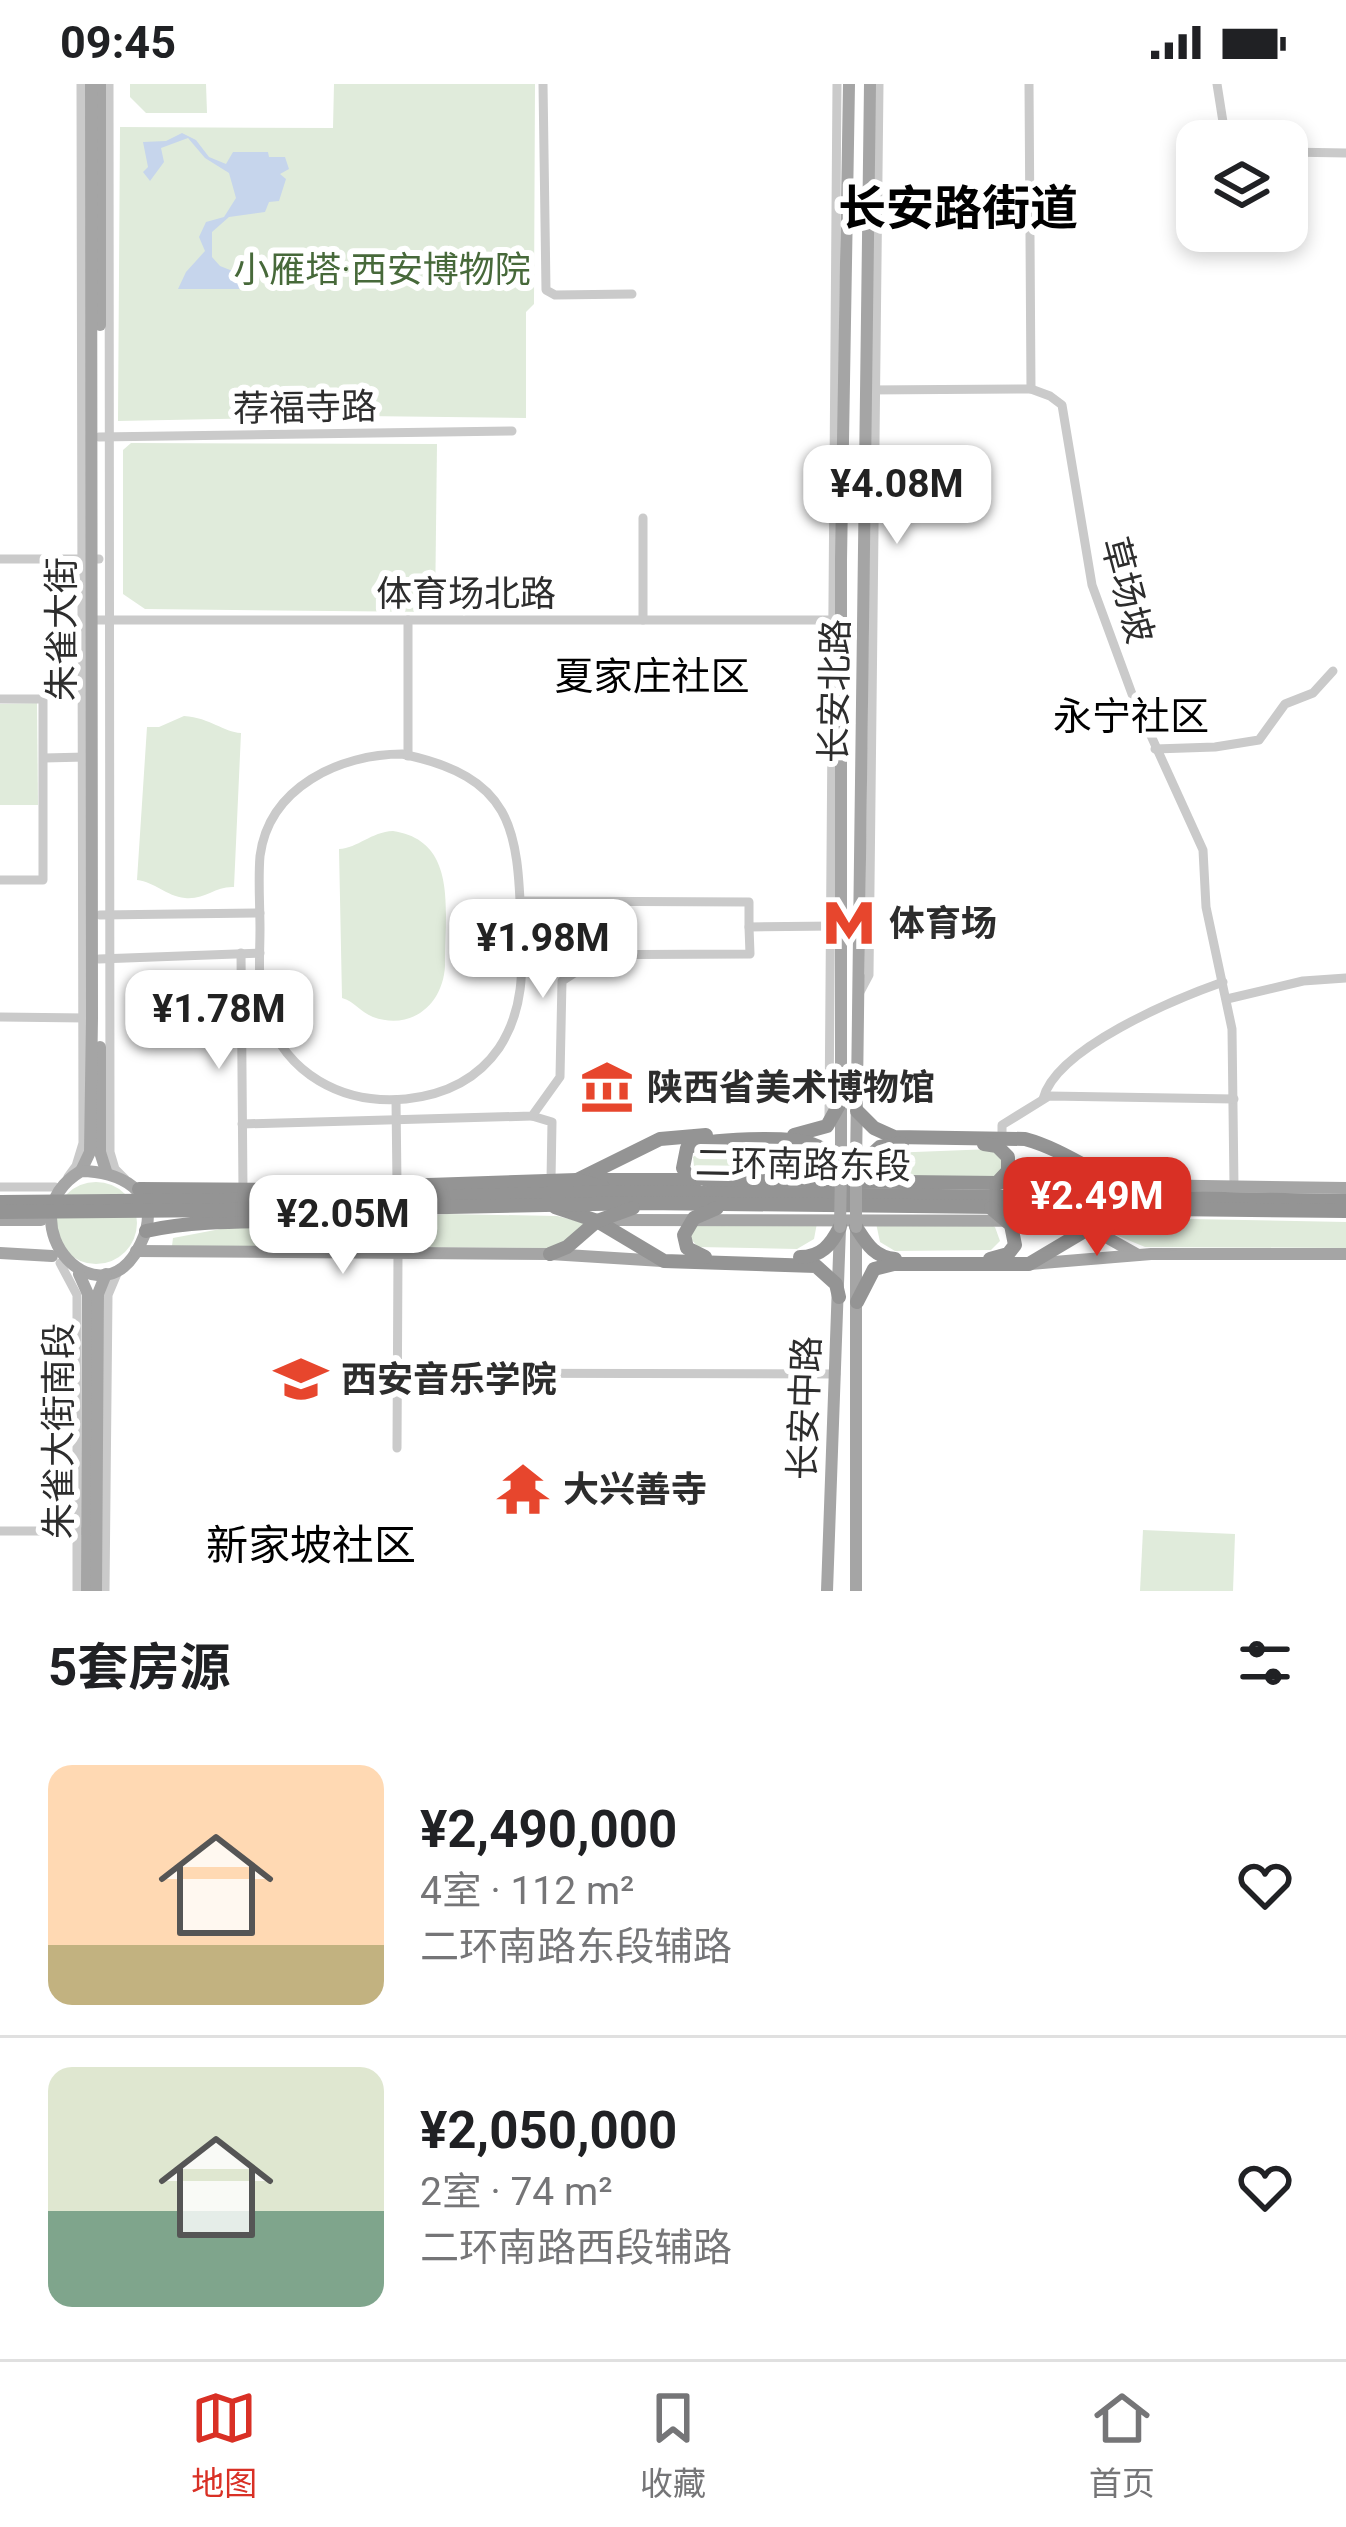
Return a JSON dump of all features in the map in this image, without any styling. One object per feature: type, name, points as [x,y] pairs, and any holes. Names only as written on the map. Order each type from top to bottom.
[{"type":"highway","points":[[577,1180],[672,1136],[812,1133],[829,1123],[840,1102]]},
{"type":"highway","points":[[857,1111],[874,1128],[894,1137],[1039,1142],[1157,1206],[1187,1208]]},
{"type":"highway","points":[[708,1180],[687,1175],[683,1168],[687,1148],[707,1141],[808,1142],[849,1169],[880,1147],[895,1144],[990,1144],[1008,1157],[1008,1171],[999,1183],[970,1196]]},
{"type":"highway","points":[[280,1190],[551,1180],[999,1183]]},
{"type":"highway","points":[[577,1180],[619,1192]]},
{"type":"highway","points":[[139,1189],[619,1192]]},
{"type":"highway","name":"二环南路东段","points":[[619,1192],[970,1196],[1157,1206],[1346,1201]]},
{"type":"highway","points":[[0,1216],[351,1204],[471,1194]]},
{"type":"highway","points":[[0,1195],[439,1207]]},
{"type":"highway","points":[[550,1254],[567,1247],[597,1222],[643,1203]]},
{"type":"highway","name":"二环南路东段","points":[[439,1207],[643,1203],[998,1213],[1187,1208],[1346,1214]]},
{"type":"highway","points":[[544,1204],[597,1222],[664,1261],[816,1266],[836,1284],[839,1297]]},
{"type":"highway","points":[[735,1204],[694,1218],[684,1235],[687,1248],[709,1257],[814,1257],[848,1227],[882,1257],[994,1259],[1008,1254],[1015,1244],[1015,1232],[998,1213]]},
{"type":"highway","points":[[998,1213],[1095,1221],[1157,1206],[1346,1214]]},
{"type":"highway","points":[[146,1231],[183,1223],[328,1221],[439,1207]]},
{"type":"highway","points":[[857,1302],[874,1269],[1029,1264],[1095,1221]]},
{"type":"main road","name":"朱雀大街","points":[[95,84],[90,559],[100,620],[105,915],[100,1152],[106,1171]]},
{"type":"main road","name":"朱雀大街","points":[[90,559],[104,437],[95,84]]},
{"type":"main road","name":"长安北路","points":[[849,1169],[840,1102],[836,926],[837,620],[850,84]]},
{"type":"main road","name":"长安北路","points":[[848,1227],[857,1111],[872,390],[870,84]]},
{"type":"main road","name":"朱雀大街","points":[[75,1174],[91,1152],[87,757],[100,620]]},
{"type":"main road","points":[[0,1195],[51,1191],[75,1174],[106,1171],[139,1189],[146,1206],[146,1231],[136,1251],[106,1274],[79,1274],[56,1259],[0,1253]]},
{"type":"main road","points":[[999,1183],[1346,1188]]},
{"type":"main road","points":[[51,1191],[41,1220],[56,1259]]},
{"type":"main road","points":[[597,1222],[998,1213],[1095,1221],[1139,1255]]},
{"type":"main road","points":[[0,1216],[41,1220]]},
{"type":"main road","name":"长安中路","points":[[827,1591],[839,1297],[848,1227]]},
{"type":"main road","name":"长安中路","points":[[848,1227],[857,1302],[856,1591]]},
{"type":"main road","points":[[136,1251],[550,1254],[664,1261]]},
{"type":"main road","points":[[1029,1264],[1139,1255],[1346,1254]]},
{"type":"main road","name":"朱雀大街南段","points":[[79,1274],[88,1294],[87,1591]]},
{"type":"main road","name":"朱雀大街南段","points":[[100,1591],[87,1531],[98,1294],[106,1274]]},
{"type":"street","points":[[44,758],[87,757],[90,559],[81,84]]},
{"type":"street","points":[[100,620],[109,84]]},
{"type":"street","points":[[543,84],[546,290],[555,295],[632,295]]},
{"type":"street","points":[[837,84],[837,620]]},
{"type":"street","points":[[879,84],[872,390],[1031,389],[1029,84]]},
{"type":"street","points":[[1217,84],[1223,120]]},
{"type":"street","points":[[1308,152],[1346,153]]},
{"type":"street","name":"草场坡","points":[[1031,389],[1062,405],[1092,585],[1155,749],[1203,850],[1205,907],[1232,1029],[1234,1186]]},
{"type":"street","name":"荐福寺路","points":[[104,437],[512,431]]},
{"type":"street","points":[[643,518],[643,620]]},
{"type":"street","points":[[0,559],[90,559]]},
{"type":"street","name":"体育场北路","points":[[100,620],[837,620]]},
{"type":"street","points":[[408,620],[408,756]]},
{"type":"street","points":[[1155,749],[1259,740],[1285,704],[1313,694],[1333,670]]},
{"type":"street","points":[[0,699],[43,699],[44,758],[43,880],[0,880]]},
{"type":"street","points":[[408,756],[455,769],[480,786],[500,807],[520,859],[520,901],[520,1005],[489,1061],[453,1088],[396,1100],[355,1097],[321,1084],[285,1052],[264,1008],[260,913],[264,839],[290,795],[332,767],[360,758],[408,756]]},
{"type":"street","points":[[520,901],[748,902],[749,927],[749,954],[522,955]]},
{"type":"street","points":[[105,915],[260,913]]},
{"type":"street","points":[[749,927],[836,926],[829,1123]]},
{"type":"street","points":[[241,953],[243,1190]]},
{"type":"street","points":[[125,1179],[115,1169],[110,1151],[105,959],[260,953]]},
{"type":"street","points":[[532,1116],[560,1077],[562,981],[590,963],[592,955]]},
{"type":"street","points":[[1227,999],[1303,981],[1346,978]]},
{"type":"street","points":[[1042,1099],[1047,1082],[1069,1060],[1164,1003],[1223,982]]},
{"type":"street","points":[[0,1017],[87,1018]]},
{"type":"street","points":[[1002,1138],[1002,1125],[1042,1099],[1234,1099]]},
{"type":"street","points":[[396,1100],[397,1184]]},
{"type":"street","points":[[242,1124],[532,1116],[553,1122],[551,1180]]},
{"type":"street","points":[[397,1448],[398,1253]]},
{"type":"street","points":[[56,1259],[76,1295],[87,1531],[77,1591]]},
{"type":"street","points":[[100,1591],[108,1295],[123,1264]]},
{"type":"street","points":[[398,1373],[836,1374]]},
{"type":"street","points":[[0,1531],[87,1531]]},
{"type":"green space","points":[[130,84],[206,84],[207,113],[146,113],[130,97]]},
{"type":"green space","name":"小雁塔·西安博物院","points":[[334,84],[535,84],[534,304],[526,312],[526,418],[118,421],[120,127],[333,128]]},
{"type":"green space","points":[[131,443],[437,444],[435,612],[145,609],[123,594],[123,450]]},
{"type":"green space","points":[[37,703],[38,805],[0,805],[0,704]]},
{"type":"green space","points":[[184,716],[241,733],[234,887],[192,898],[137,880],[147,727]]},
{"type":"green space","points":[[393,831],[429,849],[439,864],[446,903],[443,980],[432,1003],[400,1020],[368,1015],[342,998],[339,849]]},
{"type":"green space","points":[[709,1146],[804,1149],[819,1164],[819,1175],[702,1174],[693,1157]]},
{"type":"green space","points":[[992,1149],[1004,1162],[998,1177],[875,1176],[889,1153]]},
{"type":"green space","points":[[96,1182],[125,1194],[137,1223],[125,1252],[96,1264],[67,1252],[55,1223],[67,1194]]},
{"type":"green space","points":[[447,1214],[557,1216],[589,1224],[555,1248],[172,1246],[173,1238],[231,1227],[317,1226]]},
{"type":"green space","points":[[1133,1218],[1346,1222],[1346,1248],[1145,1247],[1111,1233],[1108,1227]]},
{"type":"green space","points":[[817,1223],[814,1239],[797,1249],[698,1247],[690,1238],[694,1225]]},
{"type":"green space","points":[[876,1223],[988,1223],[995,1227],[1000,1241],[991,1250],[895,1251],[880,1242]]},
{"type":"green space","points":[[1143,1530],[1235,1534],[1233,1591],[1140,1591]]},
{"type":"water","points":[[182,133],[196,140],[209,157],[226,164],[233,152],[285,157],[289,169],[280,174],[286,179],[279,201],[269,202],[265,212],[229,217],[212,232],[212,257],[220,266],[253,279],[247,289],[178,289],[205,251],[199,237],[206,222],[224,217],[236,198],[229,173],[205,158],[188,138],[161,148],[164,162],[150,181],[143,172],[148,167],[143,142],[166,141]]},
{"type":"place","name":"体育场","points":[[849,923]]},
{"type":"place","name":"陕西省美术博物馆","points":[[607,1087]]},
{"type":"place","name":"西安音乐学院","points":[[301,1379]]},
{"type":"place","name":"大兴善寺","points":[[523,1489]]},
{"type":"district","name":"长安路街道","points":[[958,208]]},
{"type":"district","name":"夏家庄社区","points":[[652,676]]},
{"type":"district","name":"永宁社区","points":[[1131,716]]},
{"type":"district","name":"新家坡社区","points":[[311,1545]]}]
